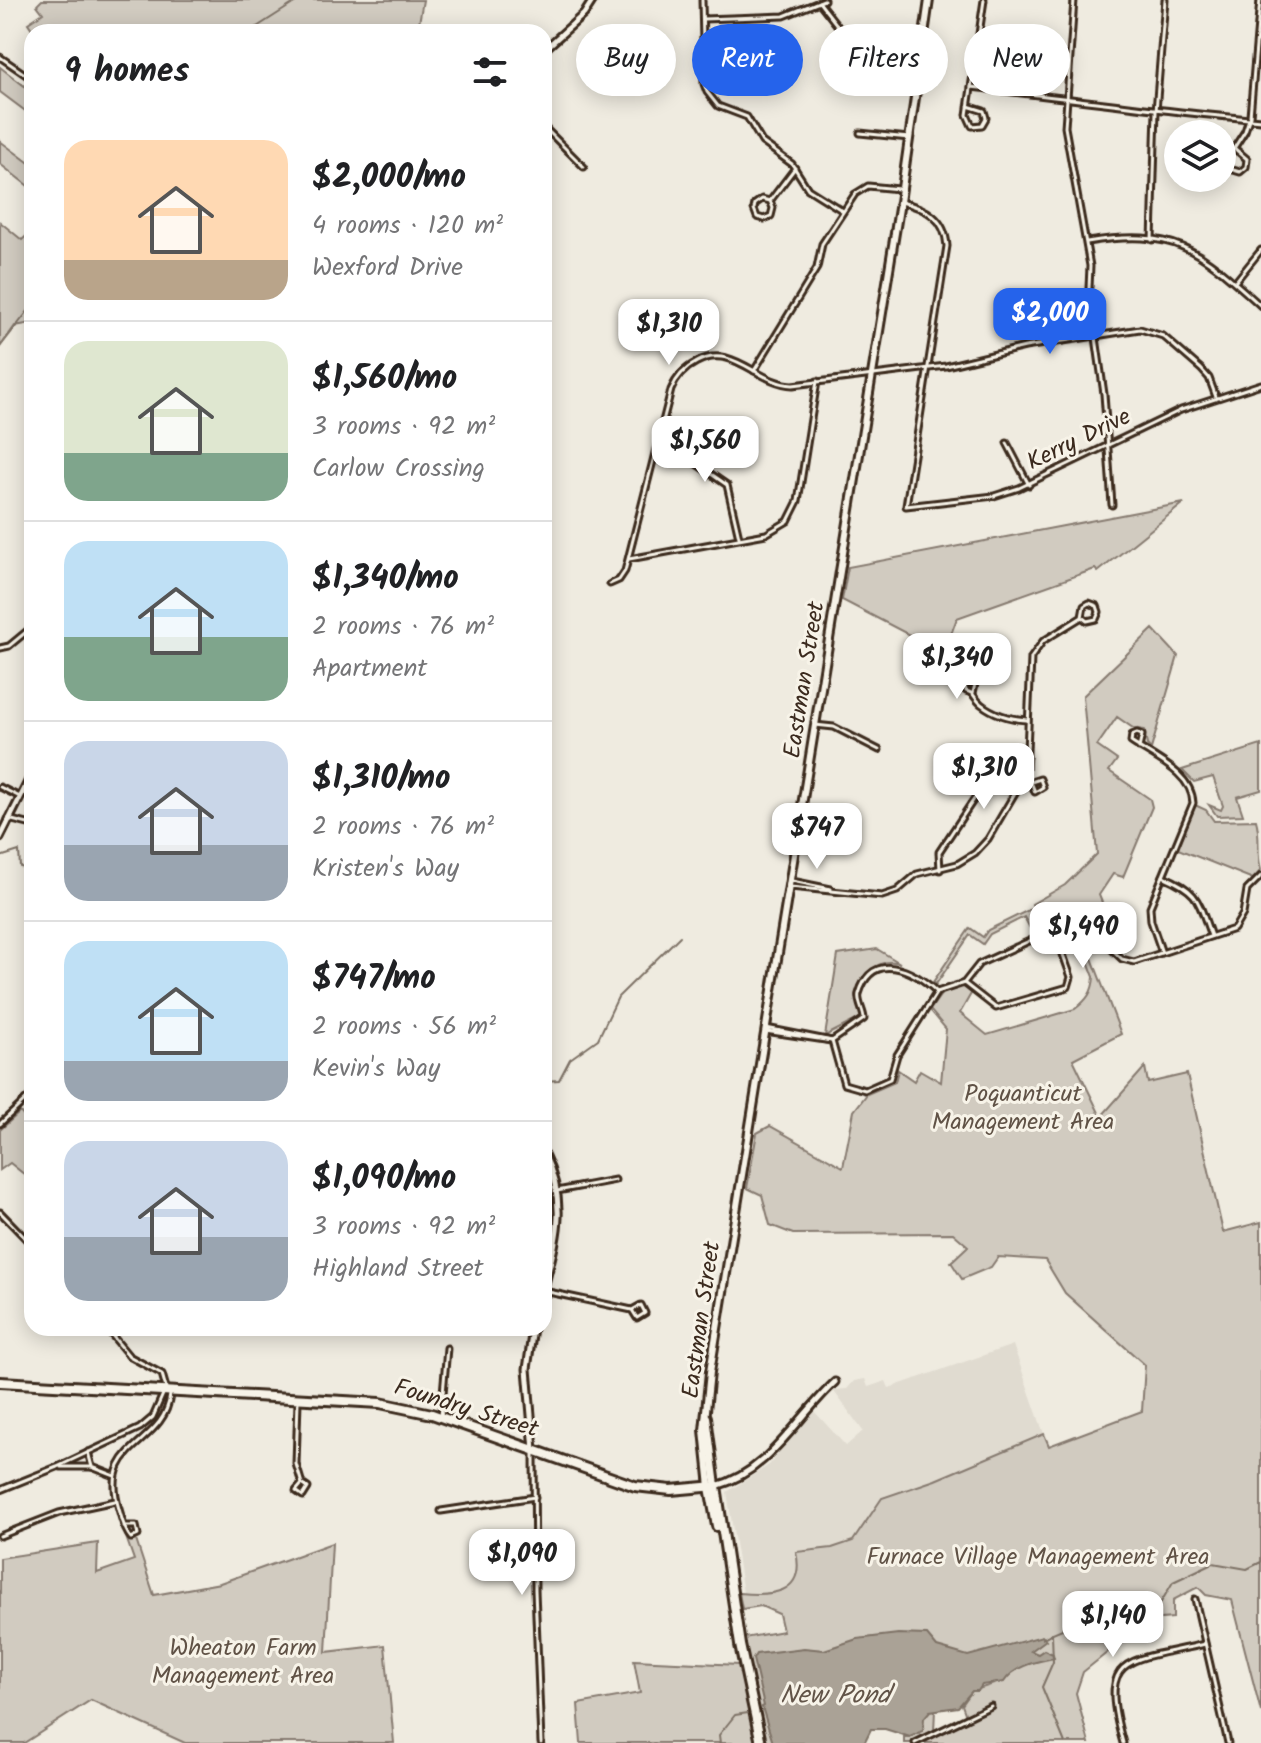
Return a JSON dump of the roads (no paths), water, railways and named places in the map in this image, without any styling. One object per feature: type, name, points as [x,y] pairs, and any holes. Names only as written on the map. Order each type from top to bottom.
[{"type":"highway","name":"Foundry Street","points":[[0,1382],[376,1402],[441,1417],[635,1486],[671,1490],[713,1486]]},
{"type":"highway","points":[[713,1486],[761,1743]]},
{"type":"main road","name":"Eastman Street","points":[[713,1486],[704,1430],[712,1359],[900,202],[929,0]]},
{"type":"street","points":[[552,43],[584,14],[593,0]]},
{"type":"street","points":[[702,0],[707,92],[718,106],[747,117],[760,139],[795,168],[808,189],[843,211]]},
{"type":"street","points":[[980,24],[984,0]]},
{"type":"street","points":[[1070,48],[1074,0]]},
{"type":"street","points":[[1152,240],[1156,111],[1165,0]]},
{"type":"street","points":[[1236,144],[1250,119],[1260,0]]},
{"type":"street","points":[[703,19],[779,16],[822,1],[839,24]]},
{"type":"street","points":[[0,57],[24,74]]},
{"type":"street","points":[[877,64],[884,68],[885,76],[881,81],[874,84],[868,81],[865,73],[869,66],[877,64]]},
{"type":"street","points":[[968,106],[984,111],[986,118],[982,125],[976,127],[969,123],[968,106],[970,96]]},
{"type":"street","points":[[1112,505],[1087,242],[1066,136],[1066,96],[1156,111],[1261,120]]},
{"type":"street","points":[[860,133],[909,138]]},
{"type":"street","points":[[552,135],[584,167]]},
{"type":"street","points":[[1234,148],[1247,159],[1246,167],[1238,172],[1230,169],[1227,162],[1234,148]]},
{"type":"street","points":[[770,201],[773,208],[771,216],[764,219],[757,217],[754,209],[757,202],[770,201],[795,168]]},
{"type":"street","points":[[754,371],[817,268],[822,244],[857,191],[865,187],[902,189]]},
{"type":"street","points":[[900,202],[919,206],[933,214],[947,240],[928,368]]},
{"type":"street","points":[[1087,242],[1114,238],[1152,240],[1189,248],[1261,306]]},
{"type":"street","points":[[1235,283],[1261,250]]},
{"type":"street","points":[[1256,301],[1261,296]]},
{"type":"street","points":[[610,584],[622,578],[628,559],[671,390],[690,366],[702,359],[721,356],[738,361],[786,385],[928,368],[1025,347],[1136,329],[1158,334],[1204,372],[1216,397]]},
{"type":"street","name":"Kerry Drive","points":[[928,368],[906,506],[994,496],[1029,485],[1108,445],[1216,397],[1261,384]]},
{"type":"street","points":[[628,559],[771,532],[788,521],[794,512],[817,381]]},
{"type":"street","points":[[659,438],[727,485],[739,539]]},
{"type":"street","points":[[1007,443],[1029,485]]},
{"type":"street","points":[[1092,603],[1098,609],[1099,614],[1093,621],[1082,617],[1081,611],[1086,604],[1092,603]]},
{"type":"street","points":[[790,884],[882,896],[897,891],[917,874],[963,862],[984,845],[1024,780],[1028,757],[1029,671],[1034,653],[1043,641],[1082,617]]},
{"type":"street","points":[[0,648],[9,646],[24,634]]},
{"type":"street","points":[[973,693],[981,703],[1000,715],[1028,720]]},
{"type":"street","points":[[815,725],[834,727],[879,750]]},
{"type":"street","points":[[1139,748],[1188,781],[1193,791],[1193,803],[1150,907],[1151,921],[1162,953]]},
{"type":"street","points":[[940,870],[939,852],[998,763],[1010,756],[1028,757]]},
{"type":"street","points":[[1024,780],[1031,782]]},
{"type":"street","points":[[0,787],[20,797]]},
{"type":"street","points":[[0,838],[24,789]]},
{"type":"street","points":[[8,819],[24,823]]},
{"type":"street","points":[[1163,876],[1187,887],[1196,897],[1211,936]]},
{"type":"street","points":[[1111,946],[1122,959],[1134,962],[1234,929],[1243,914],[1247,890],[1261,876]]},
{"type":"street","points":[[832,1041],[844,1084],[865,1090],[892,1077],[897,1055],[937,992],[964,983],[979,964],[1049,932],[1056,935],[1071,977],[1068,987],[996,1008],[964,983]]},
{"type":"street","points":[[765,1029],[832,1041],[864,1019],[858,999],[860,992],[874,973],[886,967],[897,966],[937,992]]},
{"type":"street","points":[[0,1124],[24,1102]]},
{"type":"street","points":[[552,1177],[560,1219],[552,1245]]},
{"type":"street","points":[[557,1191],[615,1180]]},
{"type":"street","points":[[0,1212],[24,1237]]},
{"type":"street","points":[[552,1291],[632,1310]]},
{"type":"street","points":[[113,1336],[129,1356],[162,1374],[170,1396],[161,1422],[124,1454],[115,1476],[116,1501],[124,1526]]},
{"type":"street","points":[[532,1336],[527,1369],[534,1450],[541,1743]]},
{"type":"street","points":[[441,1417],[447,1348]]},
{"type":"street","points":[[713,1486],[741,1477],[789,1434],[819,1396],[835,1382]]},
{"type":"street","points":[[0,1490],[140,1428],[153,1417],[161,1395],[167,1390]]},
{"type":"street","points":[[298,1397],[296,1464],[302,1484]]},
{"type":"street","points":[[159,1403],[168,1406]]},
{"type":"street","points":[[88,1452],[92,1467]]},
{"type":"street","points":[[57,1467],[92,1467],[115,1476]]},
{"type":"street","points":[[441,1511],[535,1497]]},
{"type":"street","points":[[0,1536],[62,1512],[116,1501]]},
{"type":"street","points":[[1195,1599],[1228,1743]]},
{"type":"street","points":[[1123,1743],[1112,1697],[1114,1683],[1121,1670],[1145,1658],[1205,1644]]},
{"type":"street","points":[[915,1743],[991,1706]]},
{"type":"water","name":"New Pond","points":[[898,1634],[927,1635],[937,1647],[968,1656],[1042,1636],[1046,1640],[1031,1651],[1038,1654],[1044,1650],[1053,1654],[1054,1658],[1020,1668],[1004,1682],[982,1685],[958,1707],[930,1711],[924,1718],[923,1731],[910,1737],[885,1729],[871,1729],[864,1743],[773,1743],[762,1707],[753,1659],[756,1654],[804,1648],[824,1650],[857,1639]]},
{"type":"waterway","points":[[262,24],[299,0]]},
{"type":"waterway","points":[[0,347],[24,316]]},
{"type":"waterway","points":[[0,857],[19,851],[20,867],[24,868]]},
{"type":"waterway","points":[[552,1080],[559,1080],[570,1059],[598,1039],[618,997],[680,936]]},
{"type":"waterway","points":[[1042,1639],[1081,1624],[1151,1619],[1173,1582],[1213,1563],[1247,1569],[1261,1562]]},
{"type":"waterway","points":[[1052,1633],[1053,1662],[1042,1687],[1065,1743]]},
{"type":"waterway","points":[[720,1743],[719,1735],[735,1715],[748,1713]]},
{"type":"park label","name":"Poquanticut Management Area","points":[[1023,1108]]},
{"type":"park label","name":"Furnace Village Management Area","points":[[1038,1557]]},
{"type":"park label","name":"Wheaton Farm Management Area","points":[[243,1662]]}]
